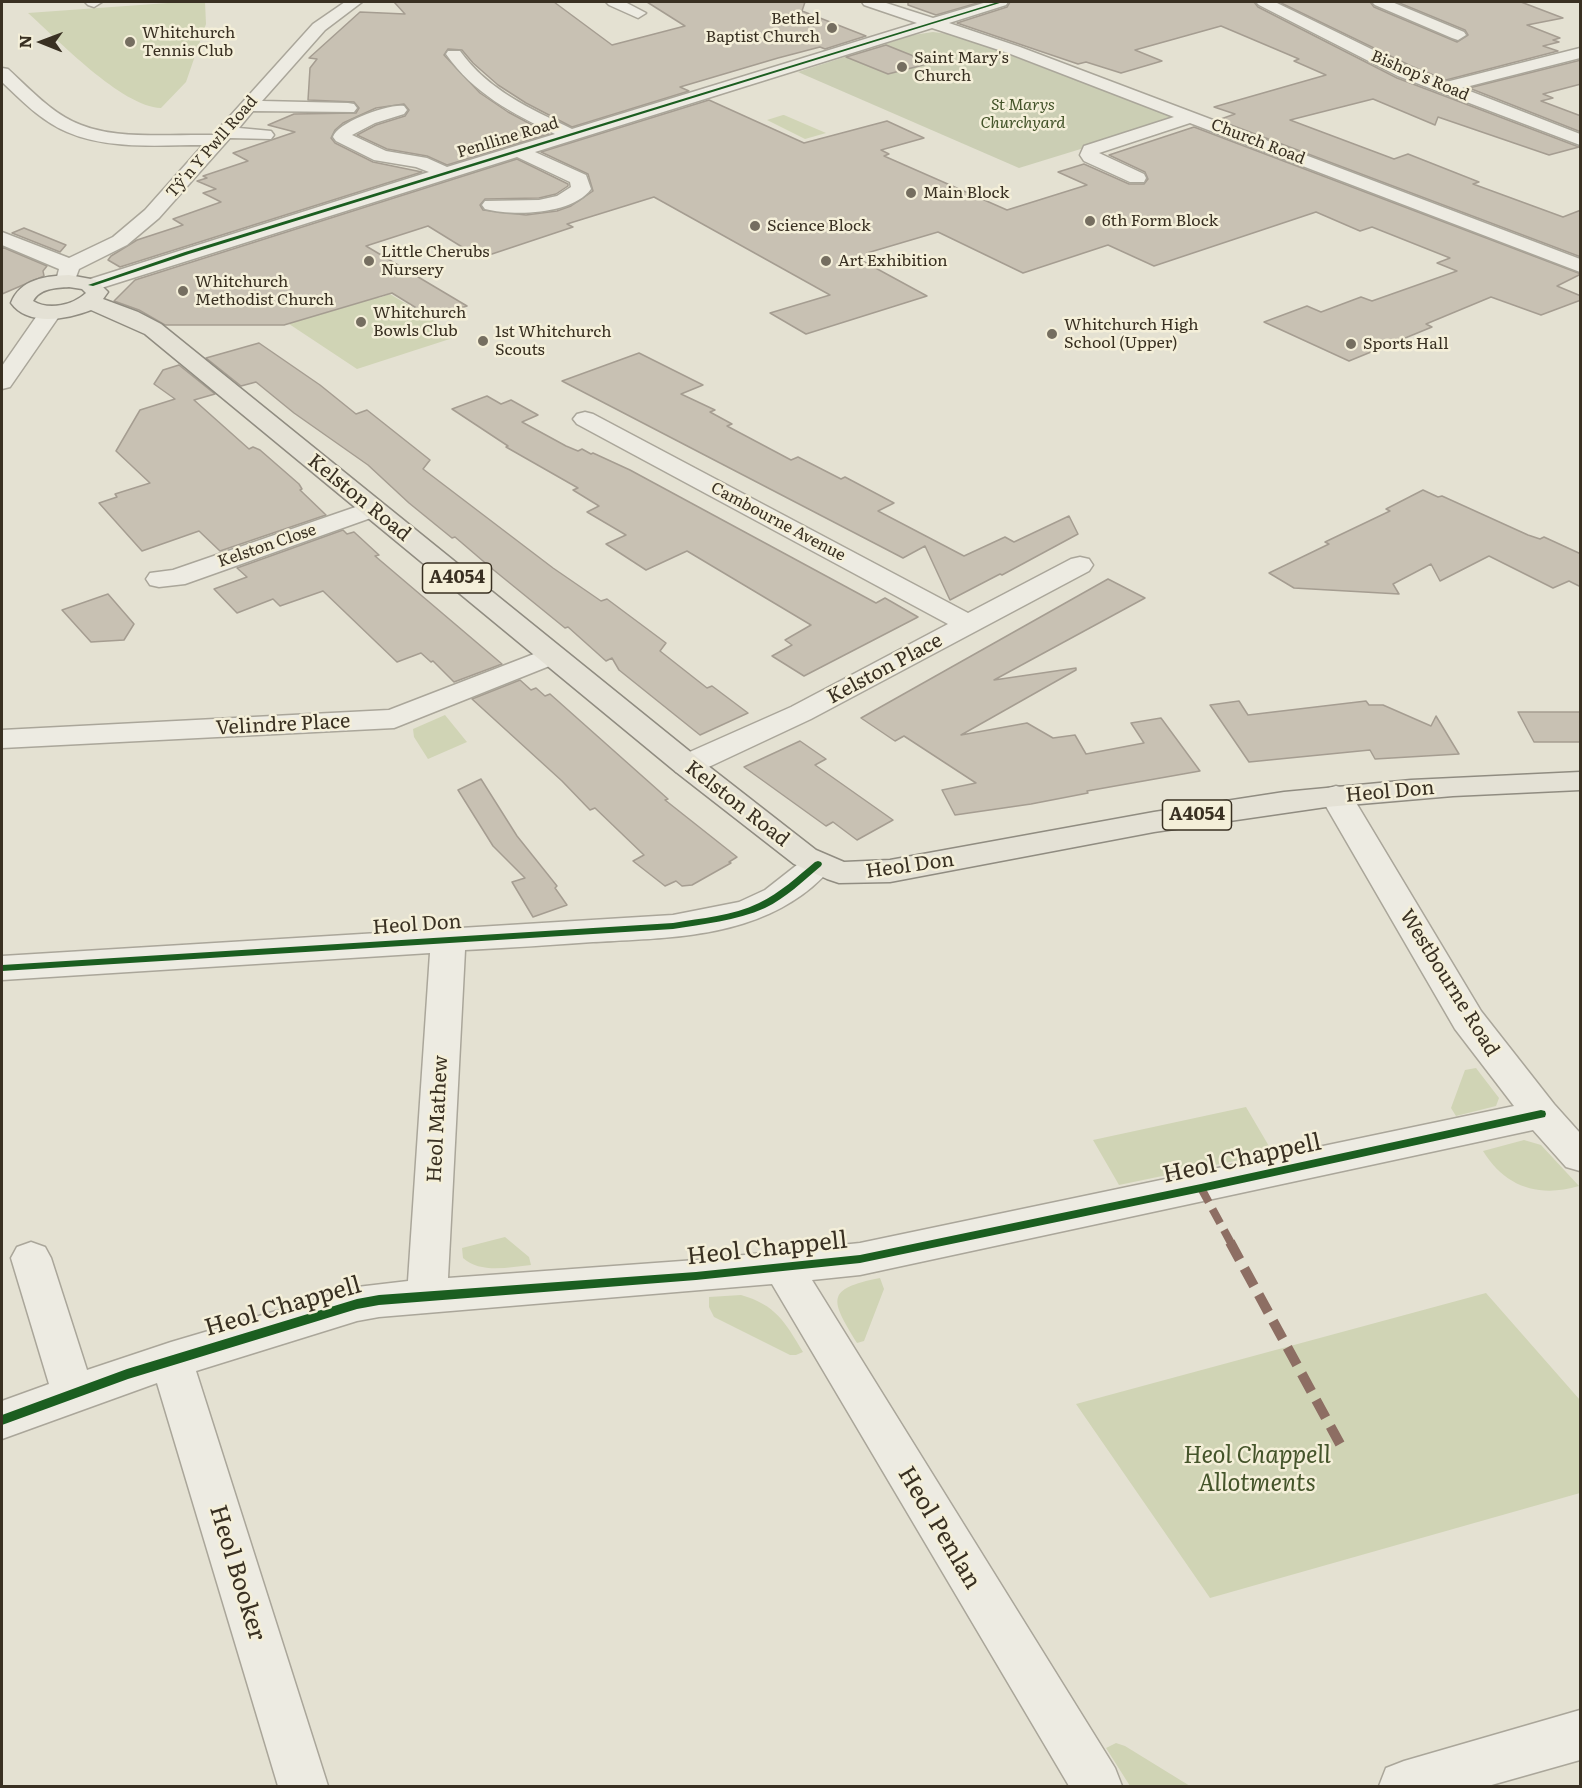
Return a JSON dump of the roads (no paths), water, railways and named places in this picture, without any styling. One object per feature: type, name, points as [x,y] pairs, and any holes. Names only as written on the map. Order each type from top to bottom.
[{"type":"main road","name":"Kelston Road","points":[[68,274],[90,293],[153,329],[687,765],[798,852],[818,864]]},
{"type":"main road","points":[[26,307],[22,303],[27,293],[68,274]]},
{"type":"main road","points":[[2,314],[26,307],[51,312],[69,310],[90,293]]},
{"type":"main road","name":"Heol Don","points":[[818,864],[839,872],[874,873],[1201,814],[1336,796],[1458,786],[1581,781]]},
{"type":"street","name":"Tŷ'n Y Pwll Road","points":[[68,274],[120,241],[140,225],[161,205],[319,27],[354,2]]},
{"type":"street","points":[[615,2],[638,13]]},
{"type":"street","name":"Church Road","points":[[869,2],[935,23],[1192,117],[1581,266]]},
{"type":"street","name":"Penlline Road","points":[[90,293],[446,173],[1001,2]]},
{"type":"street","name":"Bishop's Road","points":[[1264,2],[1393,67],[1581,140]]},
{"type":"street","points":[[1380,2],[1458,35]]},
{"type":"street","points":[[1444,88],[1581,53]]},
{"type":"street","points":[[454,54],[470,76],[494,95],[571,135]]},
{"type":"street","points":[[2,73],[54,117],[82,132],[113,136],[265,135]]},
{"type":"street","points":[[247,106],[348,108]]},
{"type":"street","points":[[398,110],[358,125],[342,134],[342,137],[381,156],[420,162],[446,173]]},
{"type":"street","points":[[1137,178],[1091,157],[1090,150],[1192,117]]},
{"type":"street","points":[[492,205],[506,208],[536,207],[565,198],[581,189],[579,179],[519,151]]},
{"type":"street","points":[[2,238],[68,274]]},
{"type":"street","points":[[2,382],[51,312]]},
{"type":"street","name":"Cambourne Avenue","points":[[585,419],[970,625]]},
{"type":"street","name":"Kelston Close","points":[[159,579],[176,578],[373,510]]},
{"type":"street","name":"Kelston Place","points":[[687,765],[801,713],[1080,565]]},
{"type":"street","name":"Velindre Place","points":[[2,739],[394,719],[552,655]]},
{"type":"street","name":"Westbourne Road","points":[[1336,796],[1468,1020],[1541,1114],[1581,1156]]},
{"type":"street","name":"Heol Don","points":[[2,968],[448,942],[673,926],[739,913],[775,899],[818,864]]},
{"type":"street","name":"Heol Mathew","points":[[427,1297],[448,942]]},
{"type":"street","name":"Heol Chappell","points":[[2,1420],[171,1360],[357,1304],[784,1268],[892,1253],[1541,1114]]},
{"type":"street","points":[[31,1258],[73,1393]]},
{"type":"street","name":"Heol Penlan","points":[[784,1268],[1097,1786]]},
{"type":"street","name":"Heol Booker","points":[[171,1360],[303,1786]]},
{"type":"street","points":[[1404,1786],[1581,1735]]},
{"type":"place","name":"Bethel Baptist Church","points":[[832,28]]},
{"type":"place","name":"Whitchurch Tennis Club","points":[[130,42]]},
{"type":"place","name":"Saint Mary's Church","points":[[902,67]]},
{"type":"place","name":"Main Block","points":[[911,193]]},
{"type":"place","name":"6th Form Block","points":[[1090,221]]},
{"type":"place","name":"Science Block","points":[[755,226]]},
{"type":"place","name":"Little Cherubs Nursery","points":[[369,261]]},
{"type":"place","name":"Art Exhibition","points":[[826,261]]},
{"type":"place","name":"Whitchurch Methodist Church","points":[[183,291]]},
{"type":"place","name":"Whitchurch Bowls Club","points":[[361,322]]},
{"type":"place","name":"Whitchurch High School (Upper)","points":[[1052,334]]},
{"type":"place","name":"1st Whitchurch Scouts","points":[[483,341]]},
{"type":"place","name":"Sports Hall","points":[[1351,344]]},
{"type":"park label","name":"St Marys Churchyard","points":[[1023,114]]},
{"type":"park label","name":"Heol Chappell Allotments","points":[[1257,1470]]}]
